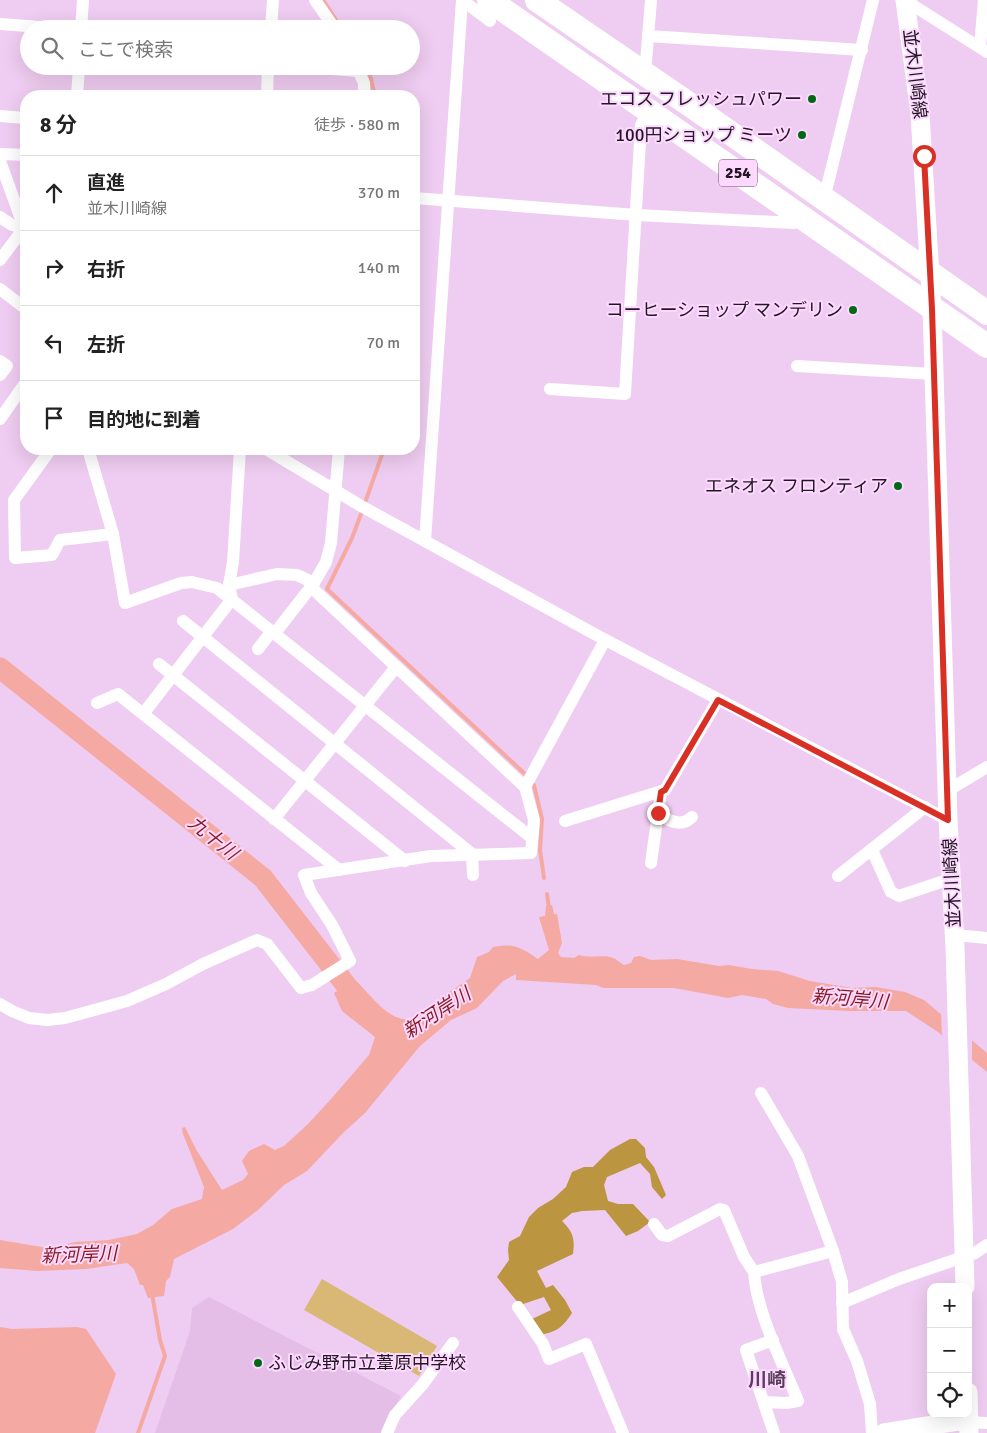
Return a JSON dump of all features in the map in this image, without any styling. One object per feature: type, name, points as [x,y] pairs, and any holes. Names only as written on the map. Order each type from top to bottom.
[{"type":"highway","name":"254","points":[[509,0],[690,115],[987,313]]},
{"type":"highway","name":"254","points":[[537,0],[690,115],[987,331]]},
{"type":"highway","name":"254","points":[[556,0],[987,298]]},
{"type":"highway","name":"254","points":[[489,10],[649,111],[987,346]]},
{"type":"main road","name":"並木川崎線","points":[[905,0],[920,114],[932,309],[950,878],[955,941],[965,1283]]},
{"type":"main road","points":[[884,1433],[958,1421],[975,1426],[972,1411]]},
{"type":"street","points":[[82,20],[83,0]]},
{"type":"street","points":[[272,20],[273,0]]},
{"type":"street","points":[[315,0],[329,20]]},
{"type":"street","points":[[425,541],[462,0],[489,10]]},
{"type":"street","points":[[646,62],[651,0]]},
{"type":"street","points":[[826,186],[862,50],[873,0]]},
{"type":"street","points":[[909,0],[914,6],[984,49]]},
{"type":"street","points":[[984,0],[984,49]]},
{"type":"street","points":[[0,24],[20,25]]},
{"type":"street","points":[[648,36],[862,50]]},
{"type":"street","points":[[77,90],[78,75]]},
{"type":"street","points":[[267,90],[268,75]]},
{"type":"street","points":[[361,75],[368,87]]},
{"type":"street","points":[[550,389],[624,394],[637,216],[641,125],[649,111]]},
{"type":"street","points":[[0,116],[20,118]]},
{"type":"street","points":[[0,154],[20,155]]},
{"type":"street","points":[[0,161],[20,216]]},
{"type":"street","points":[[420,198],[637,216],[794,224],[804,219]]},
{"type":"street","points":[[0,217],[12,226],[20,228]]},
{"type":"street","points":[[0,260],[20,236]]},
{"type":"street","points":[[0,289],[20,304]]},
{"type":"street","points":[[0,360],[7,366],[0,376]]},
{"type":"street","points":[[797,366],[934,374]]},
{"type":"street","points":[[0,419],[20,391]]},
{"type":"street","points":[[47,455],[14,500],[15,558],[52,555],[60,540],[113,534]]},
{"type":"street","points":[[90,455],[113,534],[125,603],[181,583],[192,582],[217,588],[532,838]]},
{"type":"street","points":[[232,599],[229,585],[233,562],[240,455]]},
{"type":"street","points":[[276,455],[425,541],[605,640],[948,820]]},
{"type":"street","points":[[258,649],[313,585],[326,562],[332,543],[339,455]]},
{"type":"street","points":[[0,1004],[12,1012],[29,1018],[47,1020],[65,1018],[127,1002],[257,940],[266,944],[301,988],[312,985],[350,961],[332,925],[311,893],[304,875],[432,856],[531,853],[534,820],[525,787],[396,667],[313,585],[297,575],[277,574],[229,585]]},
{"type":"street","points":[[143,714],[232,599]]},
{"type":"street","points":[[182,621],[472,854],[473,875]]},
{"type":"street","points":[[525,787],[605,640]]},
{"type":"street","points":[[159,664],[405,861]]},
{"type":"street","points":[[274,819],[396,667]]},
{"type":"street","points":[[97,702],[118,694],[339,870]]},
{"type":"street","points":[[565,821],[665,790],[718,700]]},
{"type":"street","points":[[947,791],[987,767]]},
{"type":"street","points":[[651,863],[661,792]]},
{"type":"street","points":[[838,876],[925,807]]},
{"type":"street","points":[[658,813],[665,818],[681,823],[688,821],[692,817]]},
{"type":"street","points":[[872,850],[891,892],[899,896],[950,878]]},
{"type":"street","points":[[955,941],[987,938]]},
{"type":"street","points":[[761,1093],[798,1156],[833,1251],[842,1282],[843,1329],[857,1361],[870,1404],[872,1433]]},
{"type":"street","points":[[654,1224],[662,1235],[668,1236],[720,1208],[724,1210],[744,1257],[754,1272],[755,1288],[773,1340],[798,1401],[786,1403],[764,1402]]},
{"type":"street","points":[[842,1302],[899,1279],[964,1257],[987,1245]]},
{"type":"street","points":[[754,1272],[833,1251]]},
{"type":"street","points":[[518,1307],[543,1344],[549,1359],[586,1344],[623,1433]]},
{"type":"street","points":[[773,1340],[746,1350],[774,1433]]},
{"type":"street","points":[[387,1433],[395,1415],[423,1384],[453,1342]]},
{"type":"shaded area","points":[[630,1139],[636,1139],[645,1148],[646,1157],[654,1167],[666,1195],[662,1199],[652,1187],[650,1174],[640,1163],[607,1177],[604,1185],[608,1201],[618,1204],[633,1204],[650,1222],[638,1231],[626,1236],[605,1210],[572,1213],[562,1221],[572,1236],[574,1244],[573,1254],[537,1271],[546,1288],[553,1285],[565,1300],[572,1313],[558,1329],[537,1335],[532,1319],[551,1310],[544,1297],[520,1305],[497,1277],[509,1260],[509,1242],[520,1236],[529,1217],[538,1208],[553,1199],[566,1187],[572,1172],[584,1167],[593,1167],[610,1150]]},
{"type":"shaded area","points":[[322,1279],[437,1346],[419,1376],[304,1310]]},
{"type":"shaded area","name":"ふじみ野市立葦原中学校","points":[[209,1297],[401,1396],[381,1433],[155,1433],[190,1331],[192,1308]]},
{"type":"water","name":"新河岸川","points":[[552,905],[554,914],[557,914],[562,943],[558,953],[561,957],[574,958],[579,955],[609,957],[616,959],[624,965],[631,963],[634,957],[640,956],[651,960],[677,959],[719,966],[729,965],[778,971],[810,981],[852,988],[876,987],[905,992],[924,1000],[987,1053],[987,1072],[938,1032],[906,1011],[788,1008],[773,1004],[766,999],[742,995],[728,998],[674,988],[603,988],[596,985],[516,980],[516,974],[503,981],[477,1008],[451,1020],[420,1046],[365,1113],[307,1171],[284,1185],[258,1210],[233,1229],[174,1259],[170,1277],[166,1281],[164,1296],[148,1298],[143,1285],[140,1285],[134,1269],[127,1263],[86,1269],[37,1271],[0,1268],[0,1240],[48,1248],[76,1242],[109,1240],[137,1234],[153,1225],[172,1209],[202,1199],[204,1187],[182,1128],[185,1127],[197,1151],[222,1190],[243,1180],[248,1174],[242,1161],[249,1151],[264,1144],[275,1150],[284,1146],[308,1124],[369,1055],[375,1037],[342,1011],[334,993],[354,979],[386,1011],[400,1019],[409,1020],[470,978],[477,957],[489,952],[493,947],[517,947],[538,959],[549,950],[539,917],[545,916],[546,906]]},
{"type":"water","points":[[0,1327],[12,1329],[77,1327],[86,1329],[116,1374],[95,1433],[0,1433]]},
{"type":"pier","points":[[941,1011],[972,1036],[972,1063],[942,1038]]},
{"type":"waterway","points":[[323,0],[336,20]]},
{"type":"waterway","points":[[370,75],[374,90]]},
{"type":"waterway","points":[[366,500],[382,455]]},
{"type":"waterway","points":[[361,514],[352,538],[327,589],[526,775]]},
{"type":"waterway","name":"九十川","points":[[0,668],[263,878],[363,1007]]},
{"type":"waterway","points":[[534,785],[542,819],[540,850],[544,878]]},
{"type":"waterway","points":[[547,894],[549,909]]},
{"type":"waterway","points":[[138,1433],[165,1356],[160,1340],[152,1294]]},
{"type":"place","name":"エコス フレッシュパワー","points":[[812,99]]},
{"type":"place","name":"100円ショップ ミーツ","points":[[802,135]]},
{"type":"place","name":"コーヒーショップ マンデリン","points":[[853,310]]},
{"type":"place","name":"エネオス フロンティア","points":[[898,486]]},
{"type":"place","name":"ふじみ野市立葦原中学校","points":[[258,1363]]},
{"type":"district","name":"川崎","points":[[767,1380]]},
{"type":"route","points":[[658,813],[661,792],[665,790],[718,700],[948,820],[932,309],[924,156]]}]
